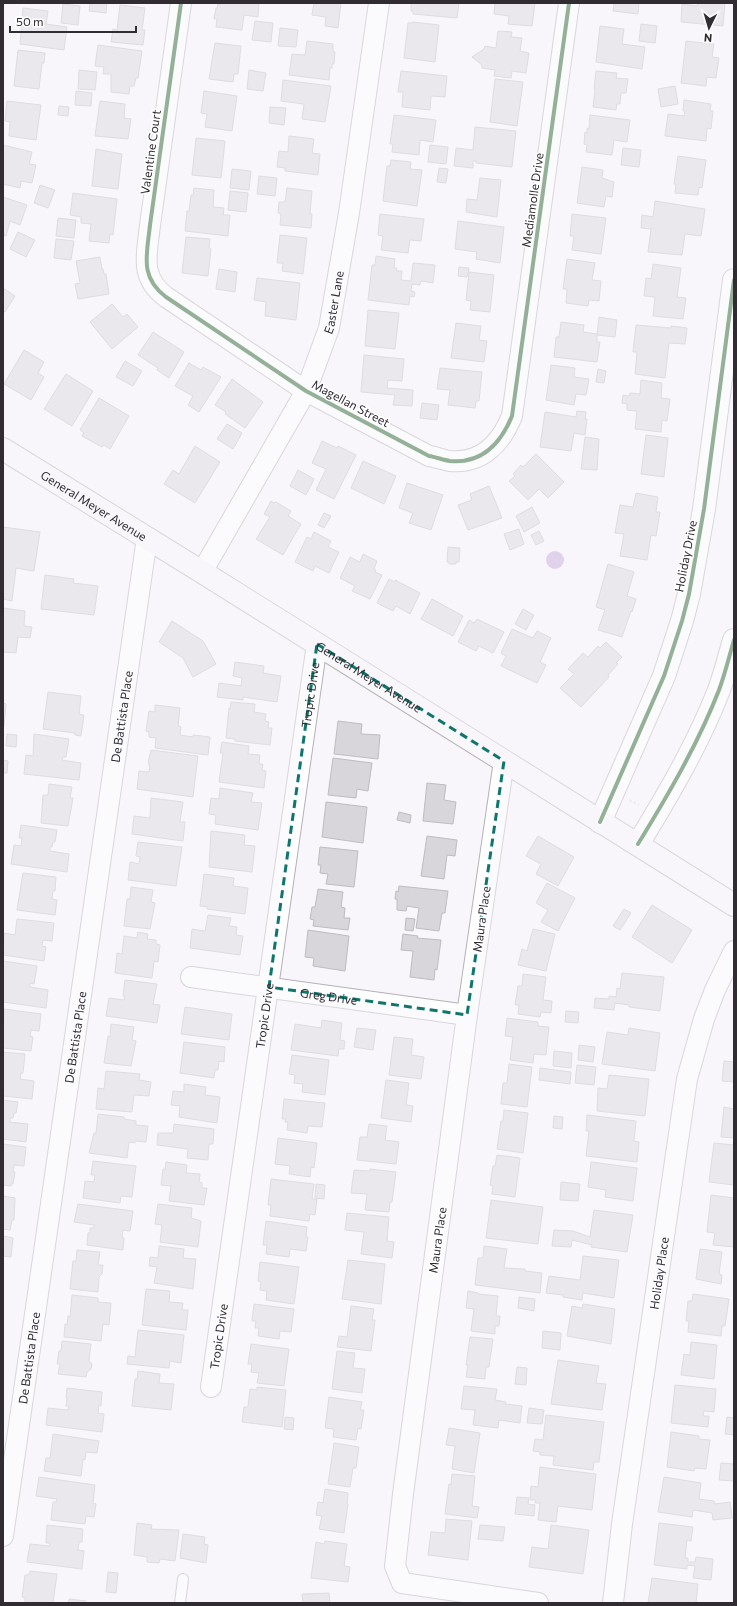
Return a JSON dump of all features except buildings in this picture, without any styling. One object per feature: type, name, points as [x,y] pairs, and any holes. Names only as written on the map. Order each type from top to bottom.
[{"type":"main road","name":"General Meyer Avenue","points":[[3,449],[734,905]]},
{"type":"street","name":"Valentine Court","points":[[166,297],[152,284],[148,277],[147,259],[151,217],[181,3]]},
{"type":"street","name":"Easter Lane","points":[[202,572],[306,391],[328,328],[349,213],[379,3]]},
{"type":"street","name":"Mediamolle Drive","points":[[515,401],[569,3]]},
{"type":"street","name":"Holiday Drive","points":[[600,822],[664,676],[682,621],[690,587],[704,509],[724,431],[734,280]]},
{"type":"street","name":"Magellan Street","points":[[166,297],[306,391],[429,456],[450,461],[473,459],[492,447],[501,439],[507,429],[512,416],[515,401]]},
{"type":"street","name":"De Battista Place","points":[[3,1536],[147,538]]},
{"type":"street","points":[[638,844],[665,800],[694,745],[719,689],[734,640]]},
{"type":"street","name":"Tropic Drive","points":[[211,1387],[317,644]]},
{"type":"street","name":"Maura Place","points":[[504,761],[466,1015],[403,1494],[395,1566],[402,1583],[538,1603]]},
{"type":"street","name":"Holiday Place","points":[[612,1603],[623,1516],[688,1079],[704,1019],[715,990],[734,950]]},
{"type":"street","name":"Greg Drive","points":[[191,976],[466,1015]]},
{"type":"lane","points":[[180,1603],[183,1579]]},
{"type":"path","points":[[627,798],[640,806]]},
{"type":"highlighted area","points":[[317,644],[504,761],[467,1015],[269,987]]},
{"type":"shaded area","points":[[555,551],[561,554],[564,560],[561,566],[555,569],[549,566],[546,560],[549,554]]},
{"type":"cycle path","points":[[181,3],[147,246],[148,273],[152,281],[157,289],[166,297],[306,391],[429,456],[450,461],[472,459],[489,450],[502,435],[512,416],[569,3]]},
{"type":"cycle path","points":[[600,822],[664,676],[689,594],[704,509],[734,280]]},
{"type":"cycle path","points":[[638,844],[671,788],[702,730],[719,690],[734,640]]}]
